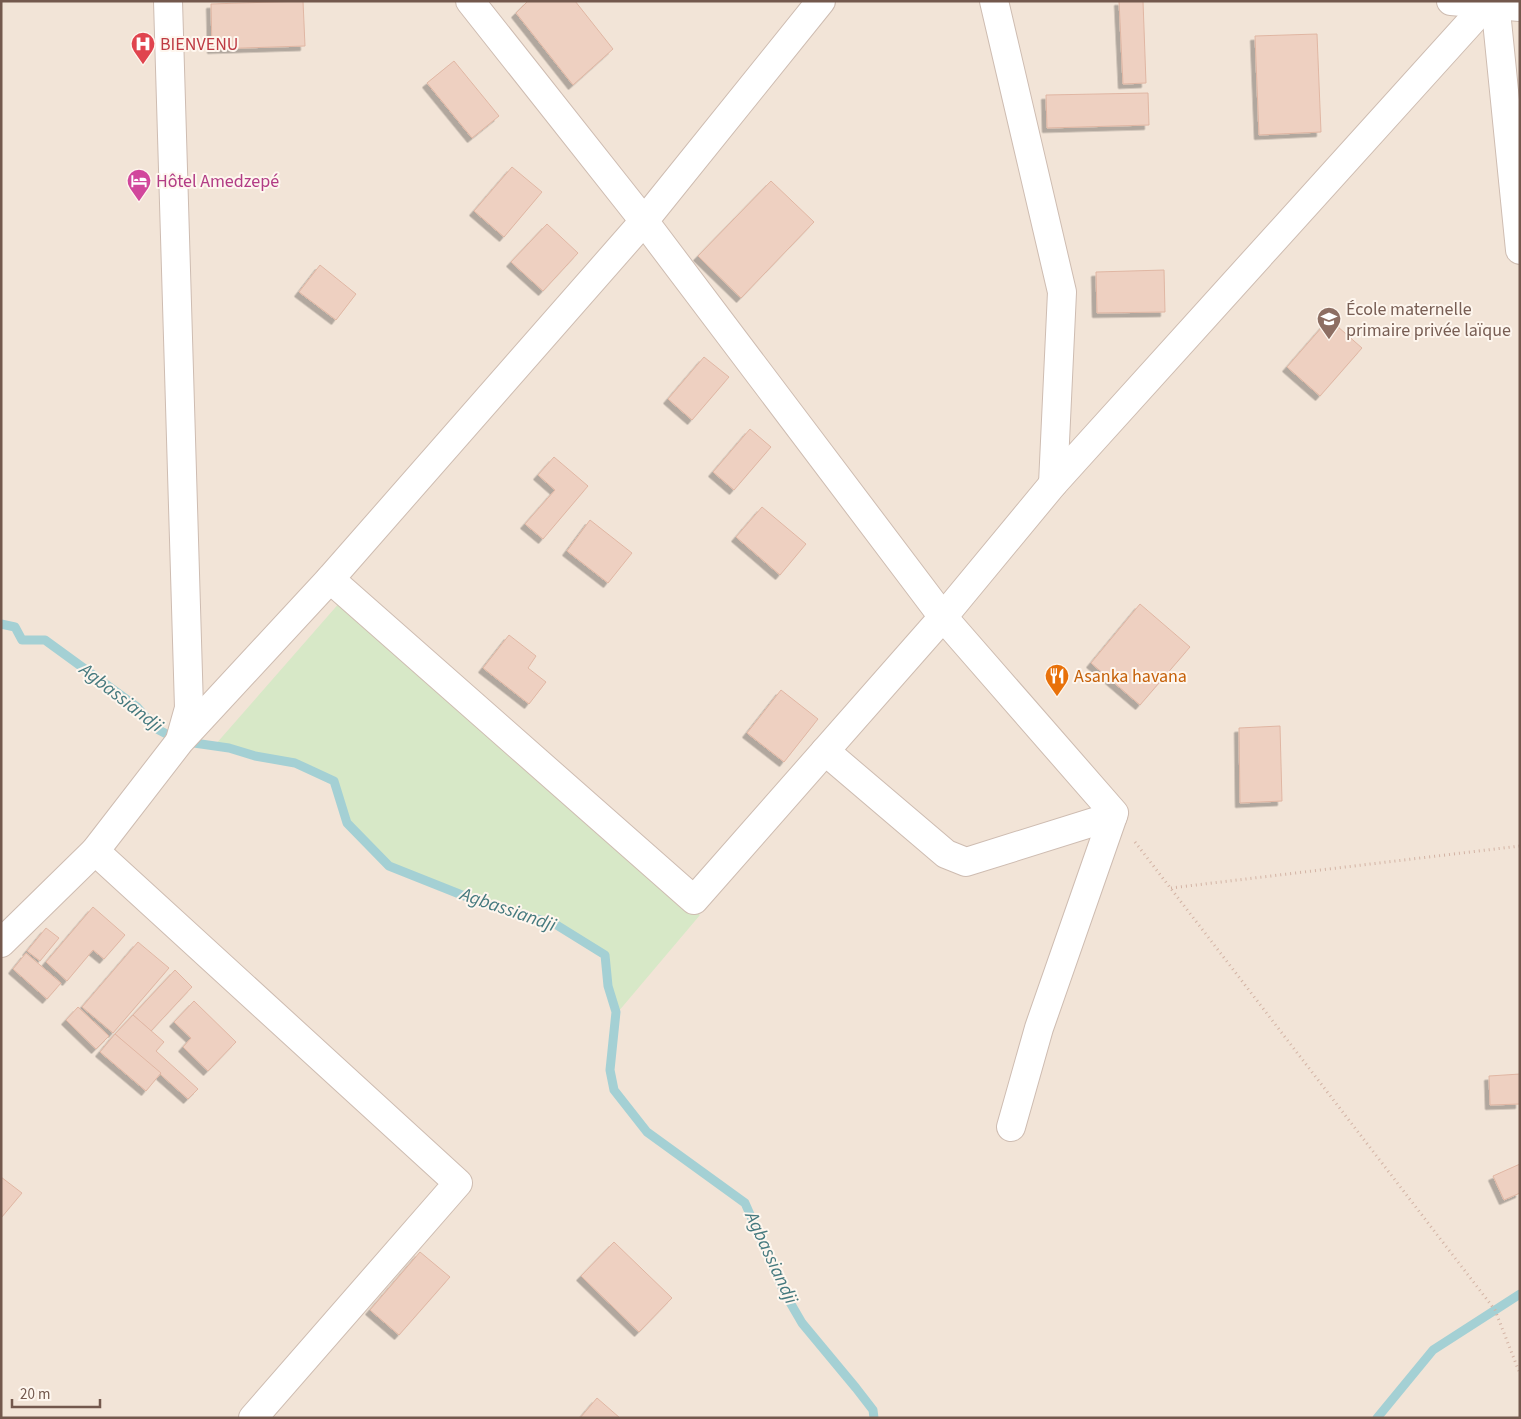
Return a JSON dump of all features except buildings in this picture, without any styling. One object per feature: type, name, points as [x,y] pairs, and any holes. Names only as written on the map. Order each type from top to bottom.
[{"type":"street","points":[[168,1],[189,708],[180,741]]},
{"type":"street","points":[[470,1],[644,221],[943,617],[1113,815]]},
{"type":"street","points":[[1,943],[95,851],[180,741],[330,579],[644,221],[821,1]]},
{"type":"street","points":[[994,1],[1062,292],[1052,484]]},
{"type":"street","points":[[1451,1],[1499,4]]},
{"type":"street","points":[[330,579],[694,900],[943,617],[1052,484],[1499,4]]},
{"type":"street","points":[[1499,4],[1520,250]]},
{"type":"street","points":[[825,751],[946,854],[966,862],[1113,815]]},
{"type":"street","points":[[1011,1127],[1039,1028],[1113,815]]},
{"type":"street","points":[[95,851],[458,1183],[252,1418]]},
{"type":"path","points":[[1113,815],[1495,1310],[1520,1374]]},
{"type":"path","points":[[1170,888],[1520,846]]},
{"type":"shaded area","points":[[1,1],[1520,1],[1520,1418],[1,1418]]},
{"type":"green space","points":[[341,601],[700,915],[618,1012],[609,986],[605,954],[555,923],[483,903],[390,865],[348,823],[335,781],[296,762],[215,745]]},
{"type":"waterway","name":"Agbassiandji","points":[[1,624],[15,627],[22,640],[45,640],[137,707],[155,728],[180,741],[229,748],[255,756],[295,763],[334,781],[347,823],[389,866],[482,903],[555,924],[605,955],[608,986],[616,1012],[610,1070],[614,1090],[647,1132],[745,1203],[784,1292],[802,1323],[873,1410],[874,1418]]},
{"type":"waterway","points":[[1377,1418],[1433,1350],[1520,1294]]},
{"type":"place","name":"BIENVENU","points":[[143,65]]},
{"type":"place","name":"Hôtel Amedzepé","points":[[139,202]]},
{"type":"place","name":"École maternelle primaire privée laïque","points":[[1329,340]]},
{"type":"place","name":"Asanka havana","points":[[1057,697]]}]
